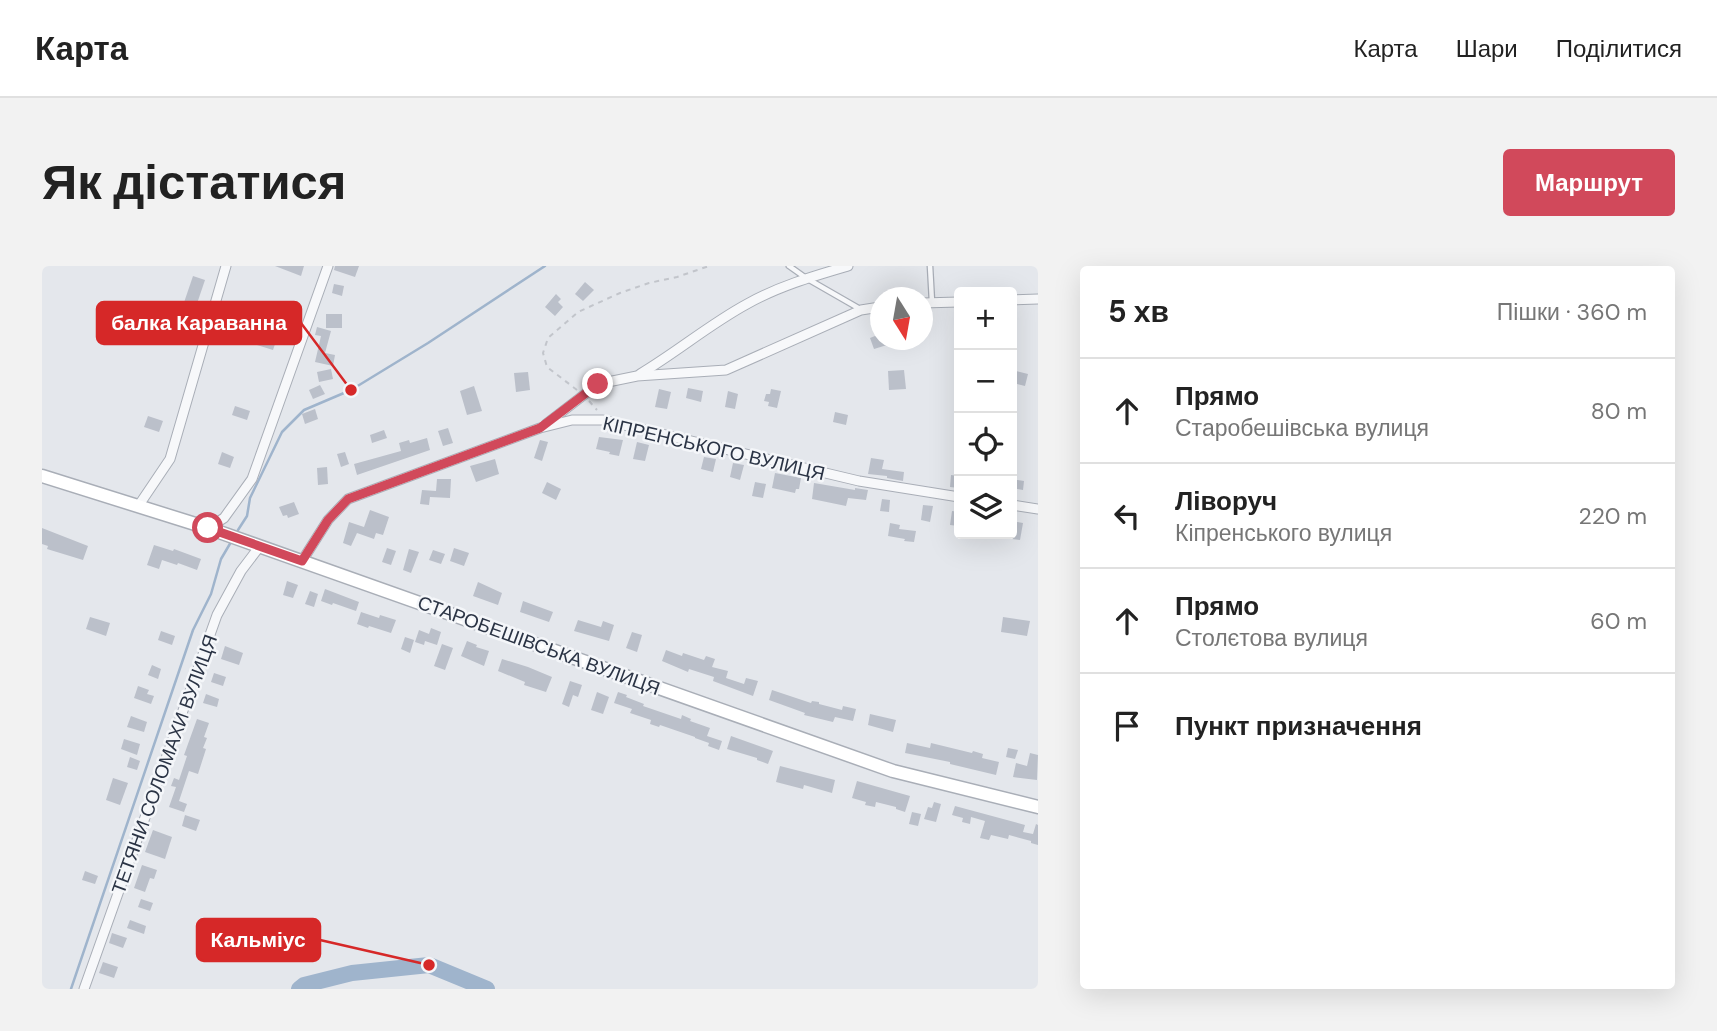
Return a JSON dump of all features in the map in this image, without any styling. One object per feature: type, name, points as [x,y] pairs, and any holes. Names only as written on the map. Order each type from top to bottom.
[{"type":"main road","name":"СТАРОБЕШІВСЬКА ВУЛИЦЯ","points":[[42,476],[208,528],[893,771],[1038,807]]},
{"type":"street","points":[[139,505],[170,459],[226,266]]},
{"type":"street","points":[[208,528],[224,518],[252,479],[328,266]]},
{"type":"street","points":[[637,376],[748,303],[806,278],[848,266]]},
{"type":"street","points":[[1017,300],[1038,299]]},
{"type":"street","points":[[933,303],[954,302]]},
{"type":"street","points":[[540,428],[598,384],[637,376],[726,370],[861,310],[870,309]]},
{"type":"street","name":"КІПРЕНСЬКОГО ВУЛИЦЯ","points":[[302,561],[328,520],[348,499],[540,428],[572,420],[603,420],[859,481],[954,496]]},
{"type":"street","points":[[1017,506],[1038,509]]},
{"type":"street","name":"ТЕТЯНИ СОЛОМАХИ ВУЛИЦЯ","points":[[84,989],[217,615],[241,571],[260,547]]},
{"type":"lane","points":[[789,266],[861,310]]},
{"type":"lane","points":[[928,287],[930,266]]},
{"type":"path","points":[[580,393],[547,367],[543,353],[548,338],[578,312],[620,293],[649,283],[677,278],[709,266]]},
{"type":"path","points":[[588,400],[603,420]]},
{"type":"building","points":[[275,266],[304,266],[301,276]]},
{"type":"building","points":[[335,266],[359,266],[355,277],[334,270]]},
{"type":"building","points":[[193,276],[205,280],[187,333],[175,329]]},
{"type":"building","points":[[585,282],[594,290],[583,301],[575,294]]},
{"type":"building","points":[[334,284],[344,286],[342,296],[332,293]]},
{"type":"building","points":[[556,294],[563,307],[555,316],[545,307]]},
{"type":"building","points":[[270,306],[285,315],[273,350],[257,345],[270,314]]},
{"type":"building","points":[[326,314],[342,314],[342,328],[326,328]]},
{"type":"building","points":[[317,327],[331,331],[325,353],[335,355],[333,366],[315,362],[321,336],[315,335]]},
{"type":"building","points":[[331,369],[333,379],[319,382],[317,372]]},
{"type":"building","points":[[904,370],[906,389],[889,390],[888,371]]},
{"type":"building","points":[[1017,371],[1028,374],[1025,386],[1017,384]]},
{"type":"building","points":[[528,372],[530,390],[516,392],[514,373]]},
{"type":"building","points":[[320,385],[325,394],[313,399],[309,390]]},
{"type":"building","points":[[474,386],[482,411],[467,415],[460,391]]},
{"type":"building","points":[[688,388],[703,391],[701,402],[686,398]]},
{"type":"building","points":[[659,389],[671,392],[667,409],[655,407]]},
{"type":"building","points":[[771,389],[781,391],[777,408],[768,406],[769,402],[764,401]]},
{"type":"building","points":[[728,391],[738,394],[735,409],[725,407]]},
{"type":"building","points":[[235,406],[250,411],[247,420],[232,415]]},
{"type":"building","points":[[315,409],[318,419],[305,424],[302,414]]},
{"type":"building","points":[[835,412],[848,415],[846,425],[833,422]]},
{"type":"building","points":[[148,416],[163,421],[159,432],[144,427]]},
{"type":"building","points":[[448,428],[453,443],[443,446],[438,431]]},
{"type":"building","points":[[384,430],[387,438],[372,443],[370,435]]},
{"type":"building","points":[[599,437],[623,440],[619,456],[596,449]]},
{"type":"building","points":[[427,438],[430,450],[357,475],[354,464],[401,451],[399,443]]},
{"type":"building","points":[[540,440],[548,442],[542,461],[534,458]]},
{"type":"building","points":[[637,442],[649,445],[645,461],[633,459]]},
{"type":"building","points":[[222,452],[234,457],[230,468],[218,464]]},
{"type":"building","points":[[345,452],[349,464],[341,467],[337,454]]},
{"type":"building","points":[[704,457],[716,459],[713,472],[701,469]]},
{"type":"building","points":[[871,458],[884,460],[882,469],[904,472],[903,481],[868,474]]},
{"type":"building","points":[[495,459],[499,474],[476,482],[470,466]]},
{"type":"building","points":[[733,463],[744,465],[740,480],[730,477]]},
{"type":"building","points":[[327,467],[328,484],[318,485],[317,468]]},
{"type":"building","points":[[775,473],[801,478],[799,489],[796,489],[795,493],[772,488]]},
{"type":"building","points":[[951,475],[954,475],[954,487],[950,487]]},
{"type":"building","points":[[437,479],[451,479],[450,498],[430,497],[429,505],[420,504],[422,490],[436,491]]},
{"type":"building","points":[[1017,480],[1024,481],[1023,490],[1017,489]]},
{"type":"building","points":[[547,482],[561,489],[556,500],[542,493]]},
{"type":"building","points":[[755,482],[766,484],[763,498],[752,496]]},
{"type":"building","points":[[814,483],[868,490],[866,500],[848,498],[846,506],[812,499]]},
{"type":"building","points":[[882,499],[890,500],[889,512],[880,511]]},
{"type":"building","points":[[294,502],[299,514],[288,518],[287,515],[283,516],[279,507]]},
{"type":"building","points":[[923,505],[933,506],[930,522],[921,520]]},
{"type":"building","points":[[370,510],[389,517],[383,535],[376,533],[374,539],[357,533],[351,546],[343,543],[349,522],[364,527]]},
{"type":"building","points":[[952,511],[954,511],[954,525],[950,525]]},
{"type":"building","points":[[1017,522],[1023,523],[1020,540],[1012,539],[1017,539]]},
{"type":"building","points":[[890,523],[900,525],[899,529],[916,531],[914,542],[888,536]]},
{"type":"building","points":[[42,528],[88,546],[83,560],[47,549],[48,546],[42,544]]},
{"type":"building","points":[[154,545],[201,559],[197,570],[162,560],[159,569],[147,565]]},
{"type":"building","points":[[387,548],[396,551],[391,565],[382,562]]},
{"type":"building","points":[[454,548],[469,553],[464,566],[450,561]]},
{"type":"building","points":[[409,549],[419,552],[411,573],[403,570]]},
{"type":"building","points":[[433,550],[445,554],[441,564],[429,560]]},
{"type":"building","points":[[287,581],[298,585],[293,598],[283,595]]},
{"type":"building","points":[[478,582],[502,593],[498,605],[473,596]]},
{"type":"building","points":[[325,589],[359,602],[356,611],[321,601]]},
{"type":"building","points":[[310,591],[318,594],[314,607],[305,604]]},
{"type":"building","points":[[523,601],[553,612],[549,622],[520,612]]},
{"type":"building","points":[[361,612],[396,620],[391,633],[357,624]]},
{"type":"building","points":[[90,617],[110,623],[106,636],[86,629]]},
{"type":"building","points":[[1003,617],[1030,621],[1027,636],[1001,632]]},
{"type":"building","points":[[578,620],[601,627],[603,621],[614,625],[609,641],[574,631]]},
{"type":"building","points":[[431,628],[441,632],[437,645],[425,641],[424,645],[415,642],[419,630],[429,634]]},
{"type":"building","points":[[161,631],[175,636],[172,645],[158,640]]},
{"type":"building","points":[[632,632],[642,635],[637,652],[626,648]]},
{"type":"building","points":[[405,637],[414,640],[410,653],[401,649]]},
{"type":"building","points":[[467,641],[489,651],[484,666],[461,656]]},
{"type":"building","points":[[442,644],[453,648],[445,670],[434,666]]},
{"type":"building","points":[[225,646],[243,653],[239,665],[221,659]]},
{"type":"building","points":[[666,650],[682,656],[683,653],[704,660],[706,656],[715,659],[712,667],[728,671],[726,678],[744,684],[746,678],[758,681],[753,696],[713,681],[714,677],[689,669],[688,672],[662,661]]},
{"type":"building","points":[[502,659],[552,677],[546,692],[524,685],[525,682],[498,671]]},
{"type":"building","points":[[152,665],[161,669],[158,679],[148,675]]},
{"type":"building","points":[[214,673],[226,677],[223,686],[211,682]]},
{"type":"building","points":[[570,681],[582,685],[578,697],[573,695],[569,707],[562,704]]},
{"type":"building","points":[[138,686],[149,690],[147,694],[154,696],[151,704],[134,698]]},
{"type":"building","points":[[772,690],[811,703],[819,702],[842,710],[843,706],[856,709],[853,721],[835,717],[833,722],[804,715],[805,713],[769,700]]},
{"type":"building","points":[[597,692],[609,697],[603,714],[591,710]]},
{"type":"building","points":[[618,692],[644,704],[643,706],[681,719],[682,715],[710,728],[707,736],[722,741],[719,750],[695,737],[650,724],[651,720],[630,713],[632,709],[614,703]]},
{"type":"building","points":[[206,694],[219,699],[217,707],[203,703]]},
{"type":"building","points":[[870,714],[896,720],[893,732],[868,725]]},
{"type":"building","points":[[131,716],[147,722],[144,732],[127,727]]},
{"type":"building","points":[[197,719],[209,723],[204,737],[207,738],[203,748],[206,749],[198,774],[189,771],[179,801],[187,804],[184,812],[169,807],[176,787],[171,786],[174,778],[179,780],[187,756],[184,755]]},
{"type":"building","points":[[731,736],[773,751],[768,764],[727,749]]},
{"type":"building","points":[[124,739],[140,744],[137,755],[121,749]]},
{"type":"building","points":[[907,743],[930,748],[931,743],[983,754],[982,758],[999,762],[996,775],[905,753]]},
{"type":"building","points":[[1008,748],[1018,750],[1015,759],[1006,757]]},
{"type":"building","points":[[1030,753],[1038,755],[1037,780],[1013,777],[1016,763],[1027,766]]},
{"type":"building","points":[[130,757],[140,761],[137,770],[127,767]]},
{"type":"building","points":[[780,766],[835,780],[832,793],[804,785],[803,789],[776,782]]},
{"type":"building","points":[[113,778],[128,783],[120,805],[106,800]]},
{"type":"building","points":[[857,781],[910,796],[905,812],[876,802],[875,807],[865,805],[866,802],[852,798]]},
{"type":"building","points":[[934,802],[941,804],[936,822],[924,819],[928,807],[932,808]]},
{"type":"building","points":[[955,806],[1025,825],[1023,832],[1033,834],[1036,824],[1038,845],[1009,835],[1008,839],[991,835],[989,840],[980,838],[985,821],[971,817],[970,824],[962,822],[963,818],[952,815]]},
{"type":"building","points":[[912,812],[921,814],[918,826],[909,824]]},
{"type":"building","points":[[185,815],[200,820],[196,831],[182,826]]},
{"type":"building","points":[[153,830],[172,837],[165,859],[145,852]]},
{"type":"building","points":[[142,865],[157,870],[154,879],[150,878],[145,892],[134,888]]},
{"type":"building","points":[[85,871],[98,876],[95,884],[82,880]]},
{"type":"building","points":[[141,899],[153,903],[150,911],[138,907]]},
{"type":"building","points":[[130,920],[146,926],[144,934],[127,928]]},
{"type":"building","points":[[112,933],[127,938],[123,948],[109,943]]},
{"type":"building","points":[[103,962],[118,967],[114,978],[99,973]]},
{"type":"waterway","points":[[238,530],[247,516],[250,498],[282,432],[304,410],[351,390],[545,266]]},
{"type":"waterway","points":[[71,989],[193,630],[211,594],[221,559],[231,542]]},
{"type":"waterway","points":[[299,989],[304,985],[352,973],[429,965],[487,989]]},
{"type":"place","name":"балка Караванна","points":[[351,390]]},
{"type":"place","name":"Кальміус","points":[[429,965]]},
{"type":"route","points":[[208,528],[302,561],[328,520],[348,499],[540,428],[598,384]]}]
